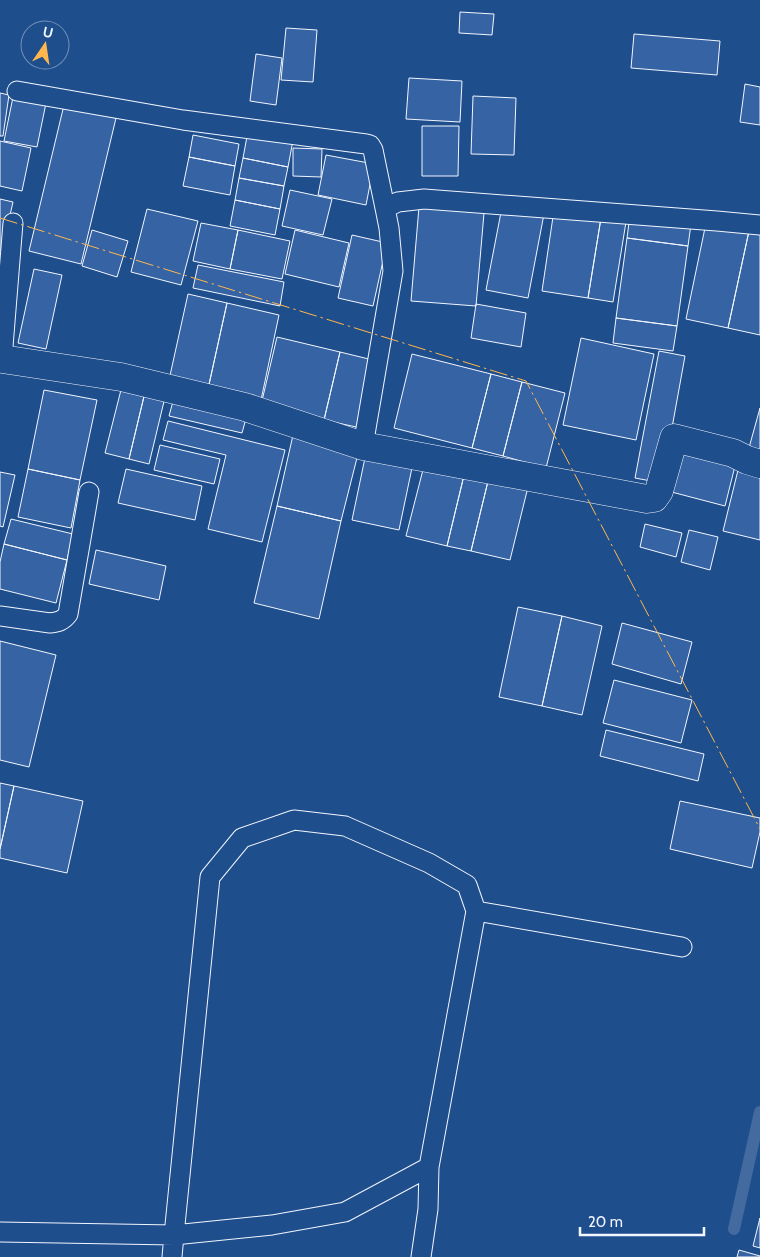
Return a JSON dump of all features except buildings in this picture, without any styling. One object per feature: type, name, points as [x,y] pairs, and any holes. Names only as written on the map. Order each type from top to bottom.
[{"type":"street","points":[[2,359],[121,376],[245,407],[363,446],[648,500],[654,498],[659,491],[674,438],[733,453],[760,464]]},
{"type":"lane","points":[[17,91],[183,120],[370,145],[389,228],[393,271],[363,446]]},
{"type":"lane","points":[[385,208],[398,202],[424,199],[708,220],[760,226]]},
{"type":"lane","points":[[2,359],[13,223]]},
{"type":"lane","points":[[0,616],[50,623],[64,619],[68,614],[89,492]]},
{"type":"lane","points":[[172,1257],[210,877],[242,838],[294,820],[345,826],[429,862],[467,885],[476,910],[429,1167],[428,1209],[420,1257]]},
{"type":"lane","points":[[476,910],[682,947]]},
{"type":"lane","points":[[0,1232],[174,1235],[272,1225],[345,1212],[429,1167]]},
{"type":"waterway","points":[[734,1229],[760,1112]]},
{"type":"power","points":[[0,218],[526,381],[760,829]]}]
